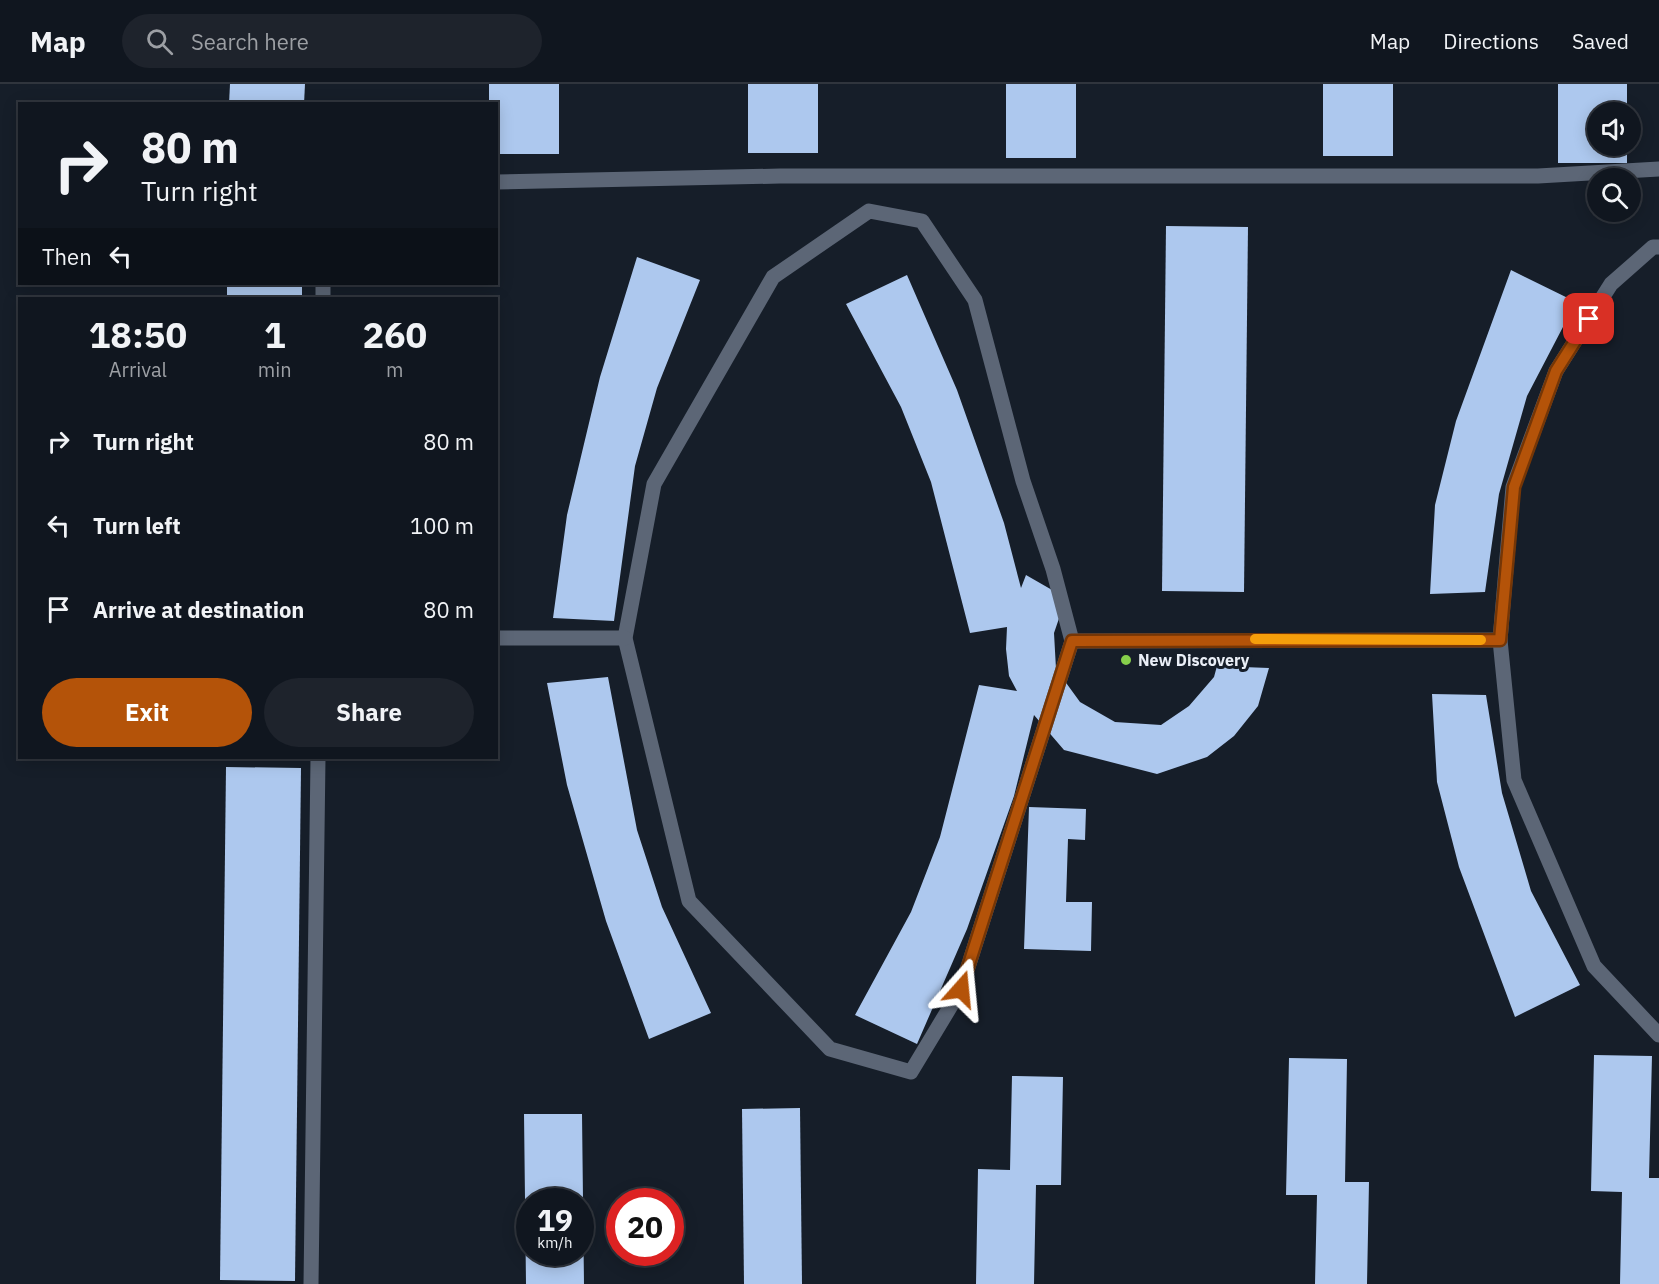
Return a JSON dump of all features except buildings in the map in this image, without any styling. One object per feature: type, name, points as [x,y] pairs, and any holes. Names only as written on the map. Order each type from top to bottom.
[{"type":"lane","points":[[498,182],[780,176],[1538,176],[1659,169]]},
{"type":"lane","points":[[869,211],[922,221],[975,300],[1023,481],[1053,568],[1072,641],[961,989],[911,1072],[830,1049],[689,901],[625,638],[654,483],[773,277],[869,211]]},
{"type":"lane","points":[[1659,247],[1653,247],[1611,284],[1556,371],[1514,487],[1500,640],[1514,780],[1594,966],[1659,1035]]},
{"type":"lane","points":[[498,638],[625,638]]},
{"type":"lane","points":[[1072,641],[1500,640]]},
{"type":"lane","points":[[311,1284],[318,759]]},
{"type":"slow traffic","points":[[1255,639],[1481,640]]},
{"type":"place","name":"New Discovery","points":[[1126,660]]},
{"type":"route","points":[[961,989],[1072,641],[1500,640],[1514,487],[1556,371],[1589,319]]}]
